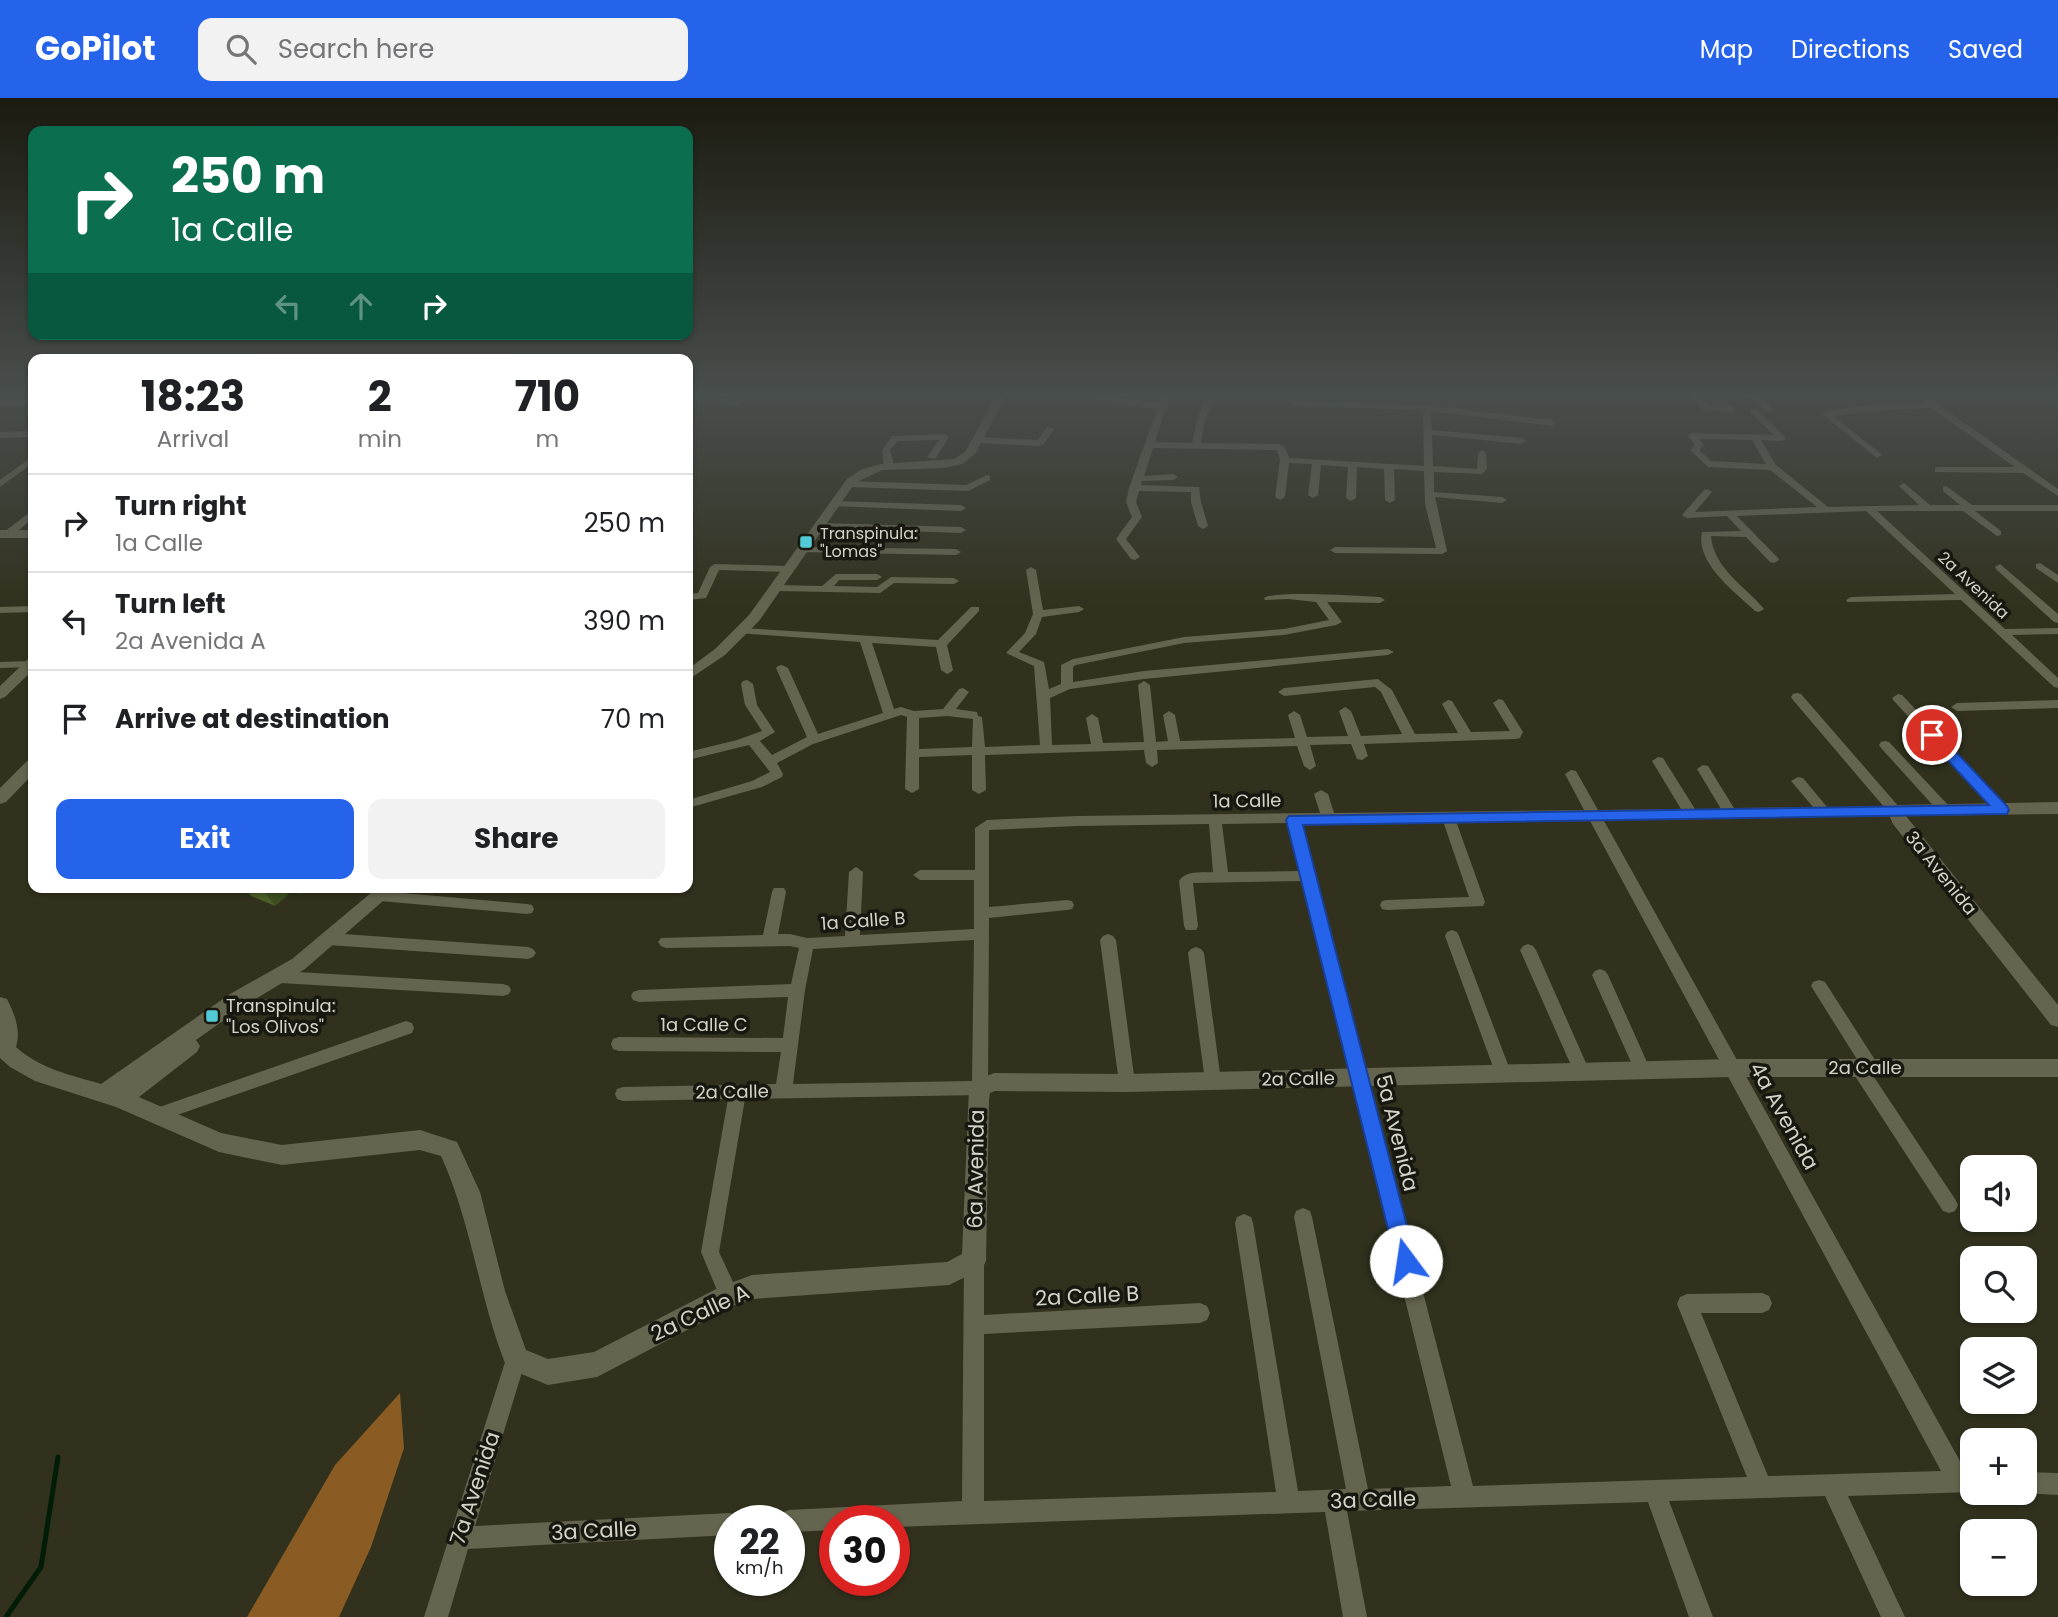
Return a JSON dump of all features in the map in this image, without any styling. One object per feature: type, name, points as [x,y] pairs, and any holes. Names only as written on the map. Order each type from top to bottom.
[{"type":"street","points":[[0,484],[22,467]]},
{"type":"street","points":[[693,672],[742,631],[777,588],[848,484],[863,471],[881,467]]},
{"type":"street","points":[[1135,557],[1121,539],[1137,517],[1130,503],[1142,467]]},
{"type":"street","points":[[1280,497],[1284,467]]},
{"type":"street","points":[[1313,495],[1316,467]]},
{"type":"street","points":[[1351,498],[1353,467]]},
{"type":"street","points":[[1389,467],[1390,500]]},
{"type":"street","points":[[1406,467],[1480,471],[1480,467]]},
{"type":"street","points":[[1772,467],[1825,509]]},
{"type":"street","points":[[2021,467],[2058,493]]},
{"type":"street","points":[[1335,550],[1441,552],[1431,515],[1427,468]]},
{"type":"street","points":[[0,470],[18,470]]},
{"type":"street","points":[[1938,470],[2025,470]]},
{"type":"street","points":[[1136,484],[1173,477]]},
{"type":"street","points":[[848,484],[966,488],[987,478]]},
{"type":"street","points":[[1136,484],[1196,489],[1196,502],[1203,526]]},
{"type":"street","points":[[1904,486],[1928,508]]},
{"type":"street","points":[[1946,489],[1997,533]]},
{"type":"street","points":[[1707,492],[1687,515],[1868,508],[2058,508]]},
{"type":"street","points":[[1430,494],[1502,500]]},
{"type":"street","points":[[805,545],[810,526],[818,516],[831,508],[961,508]]},
{"type":"street","name":"2a Avenida","points":[[1868,508],[2058,684]]},
{"type":"street","points":[[1729,513],[1774,560]]},
{"type":"street","points":[[4,534],[28,517]]},
{"type":"street","points":[[820,526],[961,530]]},
{"type":"street","points":[[1749,534],[1709,533],[1706,534],[1706,541],[1712,558],[1759,609]]},
{"type":"street","points":[[4,534],[28,534]]},
{"type":"street","points":[[805,545],[956,552]]},
{"type":"street","points":[[693,597],[702,596],[714,562],[789,569]]},
{"type":"street","points":[[2040,566],[2058,580]]},
{"type":"street","points":[[2000,567],[2058,620]]},
{"type":"street","points":[[1031,570],[1038,614],[1030,635],[1012,653],[1040,664],[1046,750]]},
{"type":"street","points":[[825,589],[836,577],[877,577]]},
{"type":"street","points":[[777,588],[880,590],[891,580],[954,581]]},
{"type":"street","points":[[1269,598],[1282,596],[1380,600]]},
{"type":"street","points":[[1851,600],[1964,597]]},
{"type":"street","points":[[1067,686],[1066,667],[1073,662],[1184,640],[1284,632],[1337,622],[1320,599]]},
{"type":"street","points":[[0,610],[28,609]]},
{"type":"street","points":[[742,631],[941,644],[975,609]]},
{"type":"street","points":[[1038,614],[1079,609]]},
{"type":"street","points":[[2001,632],[2058,631]]},
{"type":"street","points":[[865,640],[890,714]]},
{"type":"street","points":[[941,644],[947,670]]},
{"type":"street","points":[[1044,696],[1067,686],[1144,675],[1388,652]]},
{"type":"street","points":[[0,665],[28,663]]},
{"type":"street","points":[[0,694],[28,667]]},
{"type":"street","points":[[782,668],[814,739]]},
{"type":"street","points":[[1284,692],[1378,683],[1386,690],[1410,737]]},
{"type":"street","points":[[693,755],[738,742],[752,741],[770,730],[751,705],[747,684]]},
{"type":"street","points":[[1144,685],[1152,763]]},
{"type":"street","points":[[947,712],[963,692]]},
{"type":"street","name":"3a Avenida","points":[[1797,697],[1895,811],[1899,820],[2058,1019]]},
{"type":"street","points":[[1898,698],[2002,810]]},
{"type":"street","points":[[914,753],[1517,734],[1499,703]]},
{"type":"street","points":[[1448,704],[1468,737]]},
{"type":"street","points":[[1957,707],[2058,704]]},
{"type":"street","points":[[1345,710],[1362,756]]},
{"type":"street","points":[[770,761],[814,739],[890,714],[905,711],[913,715],[947,712],[975,717],[979,751],[979,790]]},
{"type":"street","points":[[912,789],[913,715]]},
{"type":"street","points":[[1169,715],[1175,745]]},
{"type":"street","points":[[1294,715],[1310,766]]},
{"type":"street","points":[[1092,718],[1098,748]]},
{"type":"street","points":[[693,802],[773,778],[778,773],[752,741]]},
{"type":"street","points":[[1885,745],[1944,809]]},
{"type":"street","points":[[1658,761],[1691,814]]},
{"type":"street","points":[[1703,769],[1730,813]]},
{"type":"street","points":[[0,798],[28,770]]},
{"type":"street","name":"4a Avenida","points":[[1570,774],[1732,1068],[1960,1471]]},
{"type":"street","points":[[1798,781],[1824,812]]},
{"type":"street","points":[[1321,794],[1329,819]]},
{"type":"street","name":"1a Calle","points":[[982,827],[1076,821],[2058,808]]},
{"type":"street","points":[[1387,905],[1478,902],[1448,817]]},
{"type":"street","name":"5a Avenida","points":[[1294,820],[1465,1497]]},
{"type":"street","points":[[1214,821],[1221,877]]},
{"type":"street","name":"6a Avenida","points":[[973,1512],[974,1261],[978,1100],[981,1088],[979,934],[982,827]]},
{"type":"street","points":[[852,940],[856,872]]},
{"type":"street","points":[[920,875],[981,875]]},
{"type":"street","points":[[1191,926],[1187,879],[1308,876]]},
{"type":"street","points":[[769,940],[779,892]]},
{"type":"street","points":[[112,1096],[151,1076],[329,939],[384,893]]},
{"type":"street","points":[[393,893],[527,909]]},
{"type":"street","points":[[980,913],[1067,905]]},
{"type":"street","name":"1a Calle B","points":[[666,942],[794,940],[807,944],[979,934]]},
{"type":"street","points":[[1452,936],[1504,1075]]},
{"type":"street","points":[[329,939],[528,953]]},
{"type":"street","points":[[1108,940],[1127,1083]]},
{"type":"street","points":[[784,1091],[797,990],[807,944]]},
{"type":"street","points":[[1528,950],[1583,1072]]},
{"type":"street","points":[[1196,953],[1213,1081]]},
{"type":"street","points":[[1600,975],[1643,1071]]},
{"type":"street","points":[[280,977],[503,990]]},
{"type":"street","points":[[1819,986],[1865,1068],[1949,1205]]},
{"type":"street","points":[[639,996],[797,990]]},
{"type":"street","points":[[112,1096],[237,1000],[254,997],[299,1009]]},
{"type":"street","points":[[0,1005],[10,1034],[3,1050],[30,1069],[112,1096],[219,1142],[282,1154],[420,1140],[449,1149],[469,1192],[493,1291],[516,1359]]},
{"type":"street","points":[[150,1112],[406,1028]]},
{"type":"street","name":"1a Calle C","points":[[619,1044],[789,1045]]},
{"type":"street","name":"2a Calle","points":[[623,1094],[981,1088],[994,1082],[1127,1083],[1732,1068],[2058,1068]]},
{"type":"street","points":[[150,1112],[144,1086],[151,1076]]},
{"type":"street","points":[[729,1296],[710,1252],[738,1092]]},
{"type":"street","points":[[1303,1217],[1359,1500]]},
{"type":"street","points":[[1244,1223],[1289,1502]]},
{"type":"street","name":"2a Calle A","points":[[516,1359],[548,1372],[597,1364],[729,1296],[752,1287],[775,1283],[949,1273],[974,1261]]},
{"type":"street","points":[[1762,1303],[1687,1304],[1762,1488]]},
{"type":"street","name":"2a Calle B","points":[[975,1325],[1200,1313]]},
{"type":"street","name":"7a Avenida","points":[[436,1617],[458,1538],[516,1359]]},
{"type":"street","name":"3a Calle","points":[[805,1520],[973,1512],[1832,1487],[1960,1480]]},
{"type":"street","points":[[2037,1483],[2058,1484]]},
{"type":"street","points":[[1832,1487],[1893,1617]]},
{"type":"street","points":[[1655,1492],[1700,1617]]},
{"type":"street","points":[[1334,1501],[1355,1617]]},
{"type":"street","name":"3a Calle","points":[[458,1538],[714,1525]]},
{"type":"shaded area","points":[[400,1393],[404,1448],[371,1547],[339,1617],[247,1617],[335,1465]]},
{"type":"waterway","points":[[6,1617],[41,1567],[58,1457]]},
{"type":"place","name":"Transpinula: \"Lomas\"","points":[[806,542]]},
{"type":"place","name":"Transpinula: \"Los Olivos\"","points":[[212,1016]]},
{"type":"route","points":[[1406,1261],[1294,820],[1906,809],[2002,810],[1932,735]]}]
